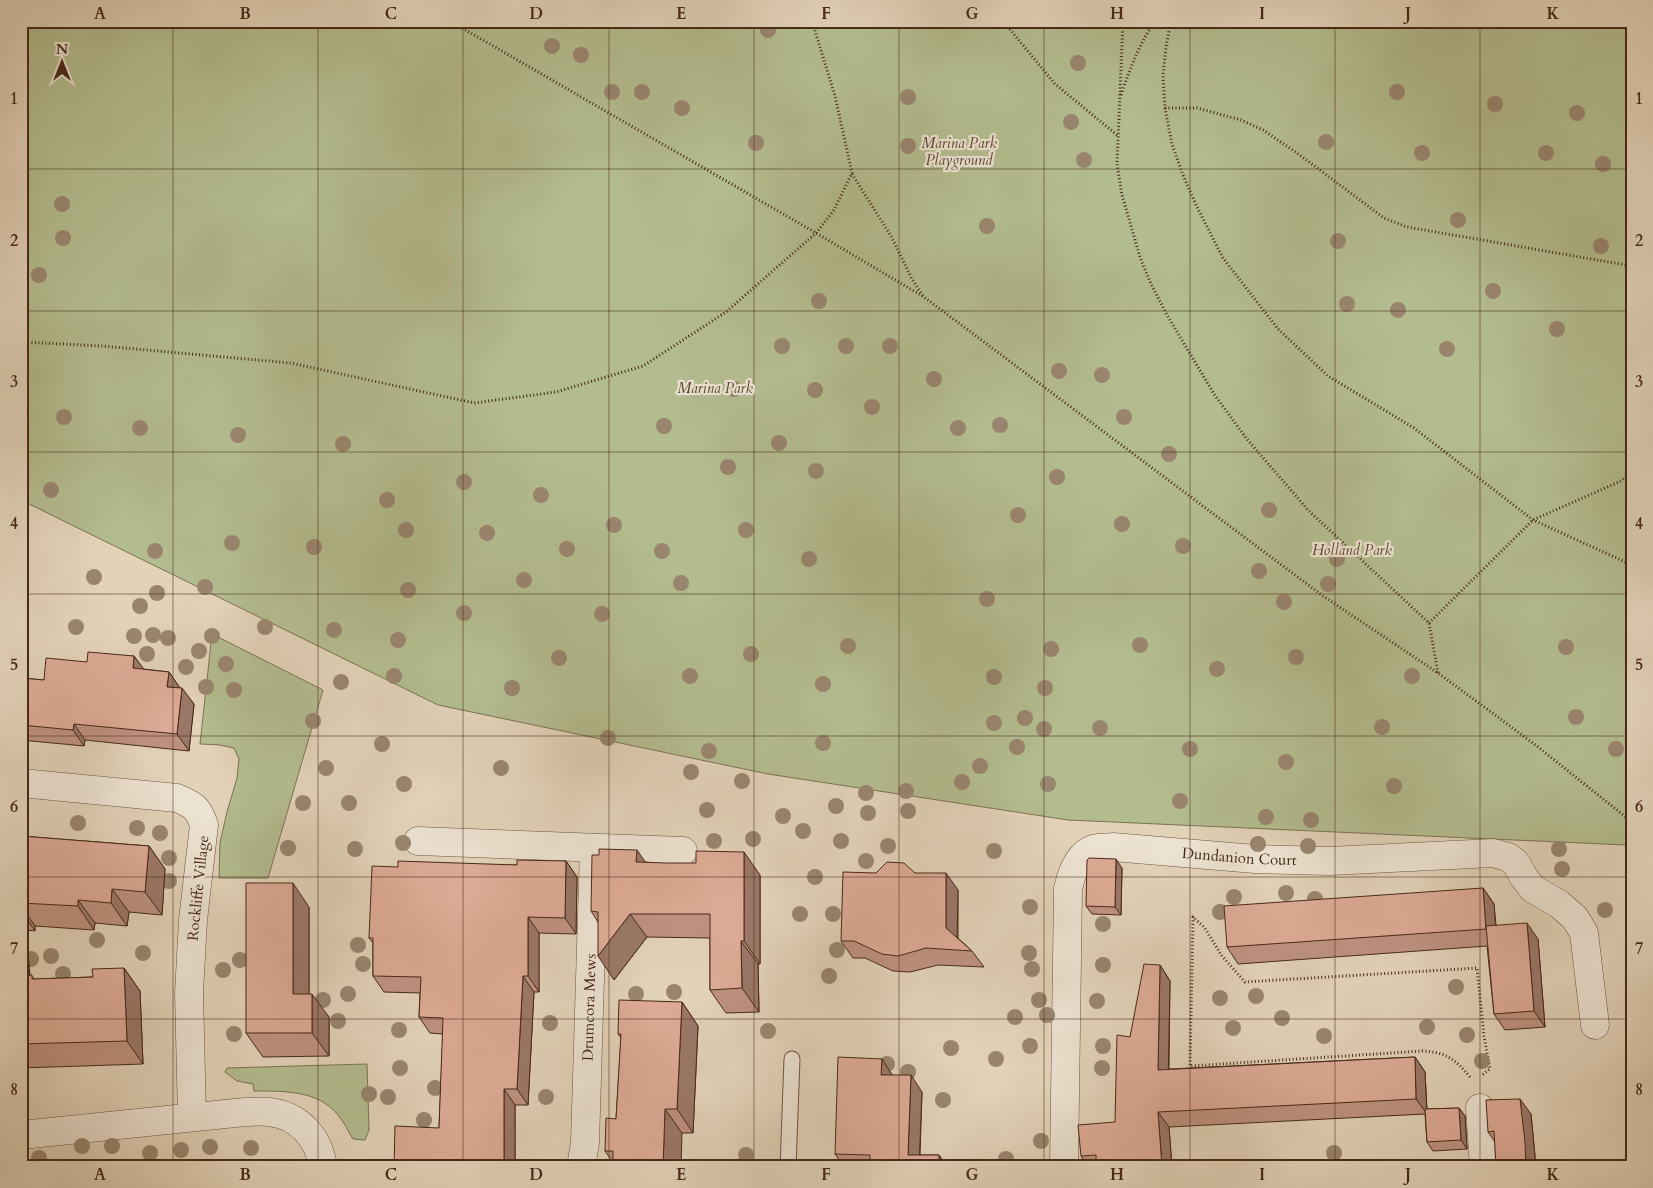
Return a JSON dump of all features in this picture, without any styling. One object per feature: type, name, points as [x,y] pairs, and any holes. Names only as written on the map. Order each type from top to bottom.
[{"type":"street","name":"Rockliffe Village","points":[[21,784],[177,798],[200,812],[204,825],[193,920],[189,993],[192,1117]]},
{"type":"street","points":[[418,841],[684,851]]},
{"type":"street","name":"Dundanion Court","points":[[1064,1167],[1068,889],[1072,873],[1079,861],[1092,850],[1113,847],[1255,860],[1330,861],[1493,853],[1508,857],[1516,863],[1533,889],[1559,904],[1575,918],[1584,933],[1595,1025]]},
{"type":"street","name":"Drumcora Mews","points":[[581,1167],[586,1143],[594,848]]},
{"type":"street","points":[[1480,1108],[1484,1167]]},
{"type":"street","points":[[21,1135],[245,1112],[270,1112],[288,1117],[302,1125],[311,1134],[323,1167]]},
{"type":"lane","points":[[788,1167],[792,1060]]},
{"type":"path","points":[[450,21],[924,297],[1323,596],[1438,673],[1538,747],[1632,822]]},
{"type":"path","points":[[812,21],[835,96],[852,173],[891,236],[912,279],[924,297]]},
{"type":"path","points":[[1003,21],[1055,84],[1118,136]]},
{"type":"path","points":[[1123,21],[1117,164],[1122,195],[1140,257],[1151,284],[1166,315],[1214,394],[1246,438],[1309,511],[1429,623],[1438,673]]},
{"type":"path","points":[[1119,101],[1129,72],[1155,21]]},
{"type":"path","points":[[1171,21],[1163,76],[1165,108],[1172,144],[1183,175],[1223,258],[1278,329],[1328,376],[1414,428],[1533,520],[1632,565]]},
{"type":"path","points":[[1165,108],[1197,108],[1241,120],[1263,130],[1384,218],[1407,227],[1632,266]]},
{"type":"path","points":[[21,342],[102,346],[291,362],[474,403],[556,392],[643,366],[726,312],[816,233],[834,210],[852,173]]},
{"type":"path","points":[[1429,623],[1533,520],[1621,480],[1632,471]]},
{"type":"path","points":[[1473,1081],[1490,1069],[1484,1036],[1477,968],[1244,982],[1222,956],[1204,927],[1193,917],[1190,1066],[1422,1051],[1438,1052],[1458,1062],[1473,1081],[1480,1108]]},
{"type":"green space","name":"Marina Park","points":[[21,21],[1632,21],[1632,842],[1626,845],[1068,820],[768,774],[438,705],[21,500]]},
{"type":"green space","points":[[212,634],[323,690],[268,878],[219,878],[220,843],[237,778],[239,759],[234,748],[200,744]]},
{"type":"green space","points":[[367,1064],[369,1130],[365,1140],[353,1139],[338,1115],[321,1101],[310,1096],[288,1092],[254,1091],[253,1084],[237,1081],[225,1072],[227,1068]]},
{"type":"building","points":[[88,652],[134,656],[133,668],[169,672],[167,687],[182,688],[177,734],[74,724],[73,730],[21,725],[21,678],[44,680],[46,658],[87,662]]},
{"type":"building","points":[[21,836],[149,846],[145,892],[112,889],[111,903],[78,900],[78,906],[21,903]]},
{"type":"building","points":[[599,849],[637,850],[636,862],[666,863],[696,863],[696,851],[744,852],[744,941],[741,941],[742,988],[710,990],[710,914],[630,914],[598,956],[598,912],[591,911],[592,855],[599,855]]},
{"type":"building","points":[[1089,858],[1116,859],[1115,907],[1086,906],[1087,860]]},
{"type":"building","points":[[517,860],[566,861],[565,918],[528,917],[528,976],[523,976],[517,1089],[504,1089],[504,1167],[394,1167],[395,1126],[439,1128],[443,1018],[419,1017],[421,977],[373,976],[373,938],[369,938],[372,866],[398,867],[398,861],[517,865]]},
{"type":"building","points":[[887,862],[904,863],[915,873],[946,873],[946,928],[972,951],[926,948],[898,956],[882,954],[854,941],[841,941],[843,872],[876,873]]},
{"type":"building","points":[[246,883],[293,883],[293,994],[312,994],[312,1033],[246,1033]]},
{"type":"building","points":[[1483,888],[1486,929],[1227,947],[1224,906]]},
{"type":"building","points":[[1527,923],[1534,1011],[1494,1014],[1486,926]]},
{"type":"building","points":[[1144,964],[1160,965],[1158,1070],[1415,1057],[1416,1099],[1158,1112],[1162,1167],[1096,1167],[1096,1155],[1081,1156],[1078,1125],[1115,1122],[1117,1035],[1130,1037]]},
{"type":"building","points":[[124,968],[127,1041],[21,1044],[21,976],[32,975],[32,979],[93,977],[92,969]]},
{"type":"building","points":[[619,1000],[682,1002],[677,1109],[665,1109],[663,1167],[613,1167],[613,1151],[605,1151],[606,1118],[616,1119],[621,1034],[618,1034]]},
{"type":"building","points":[[838,1057],[882,1059],[881,1075],[911,1075],[908,1155],[939,1155],[939,1167],[870,1167],[870,1155],[835,1154]]},
{"type":"building","points":[[1520,1099],[1526,1167],[1496,1167],[1494,1131],[1488,1132],[1486,1100]]},
{"type":"building","points":[[1459,1108],[1461,1140],[1427,1142],[1425,1109]]},
{"type":"park label","name":"Marina Park Playground","points":[[959,152]]},
{"type":"park label","name":"Holland Park","points":[[1352,550]]}]
